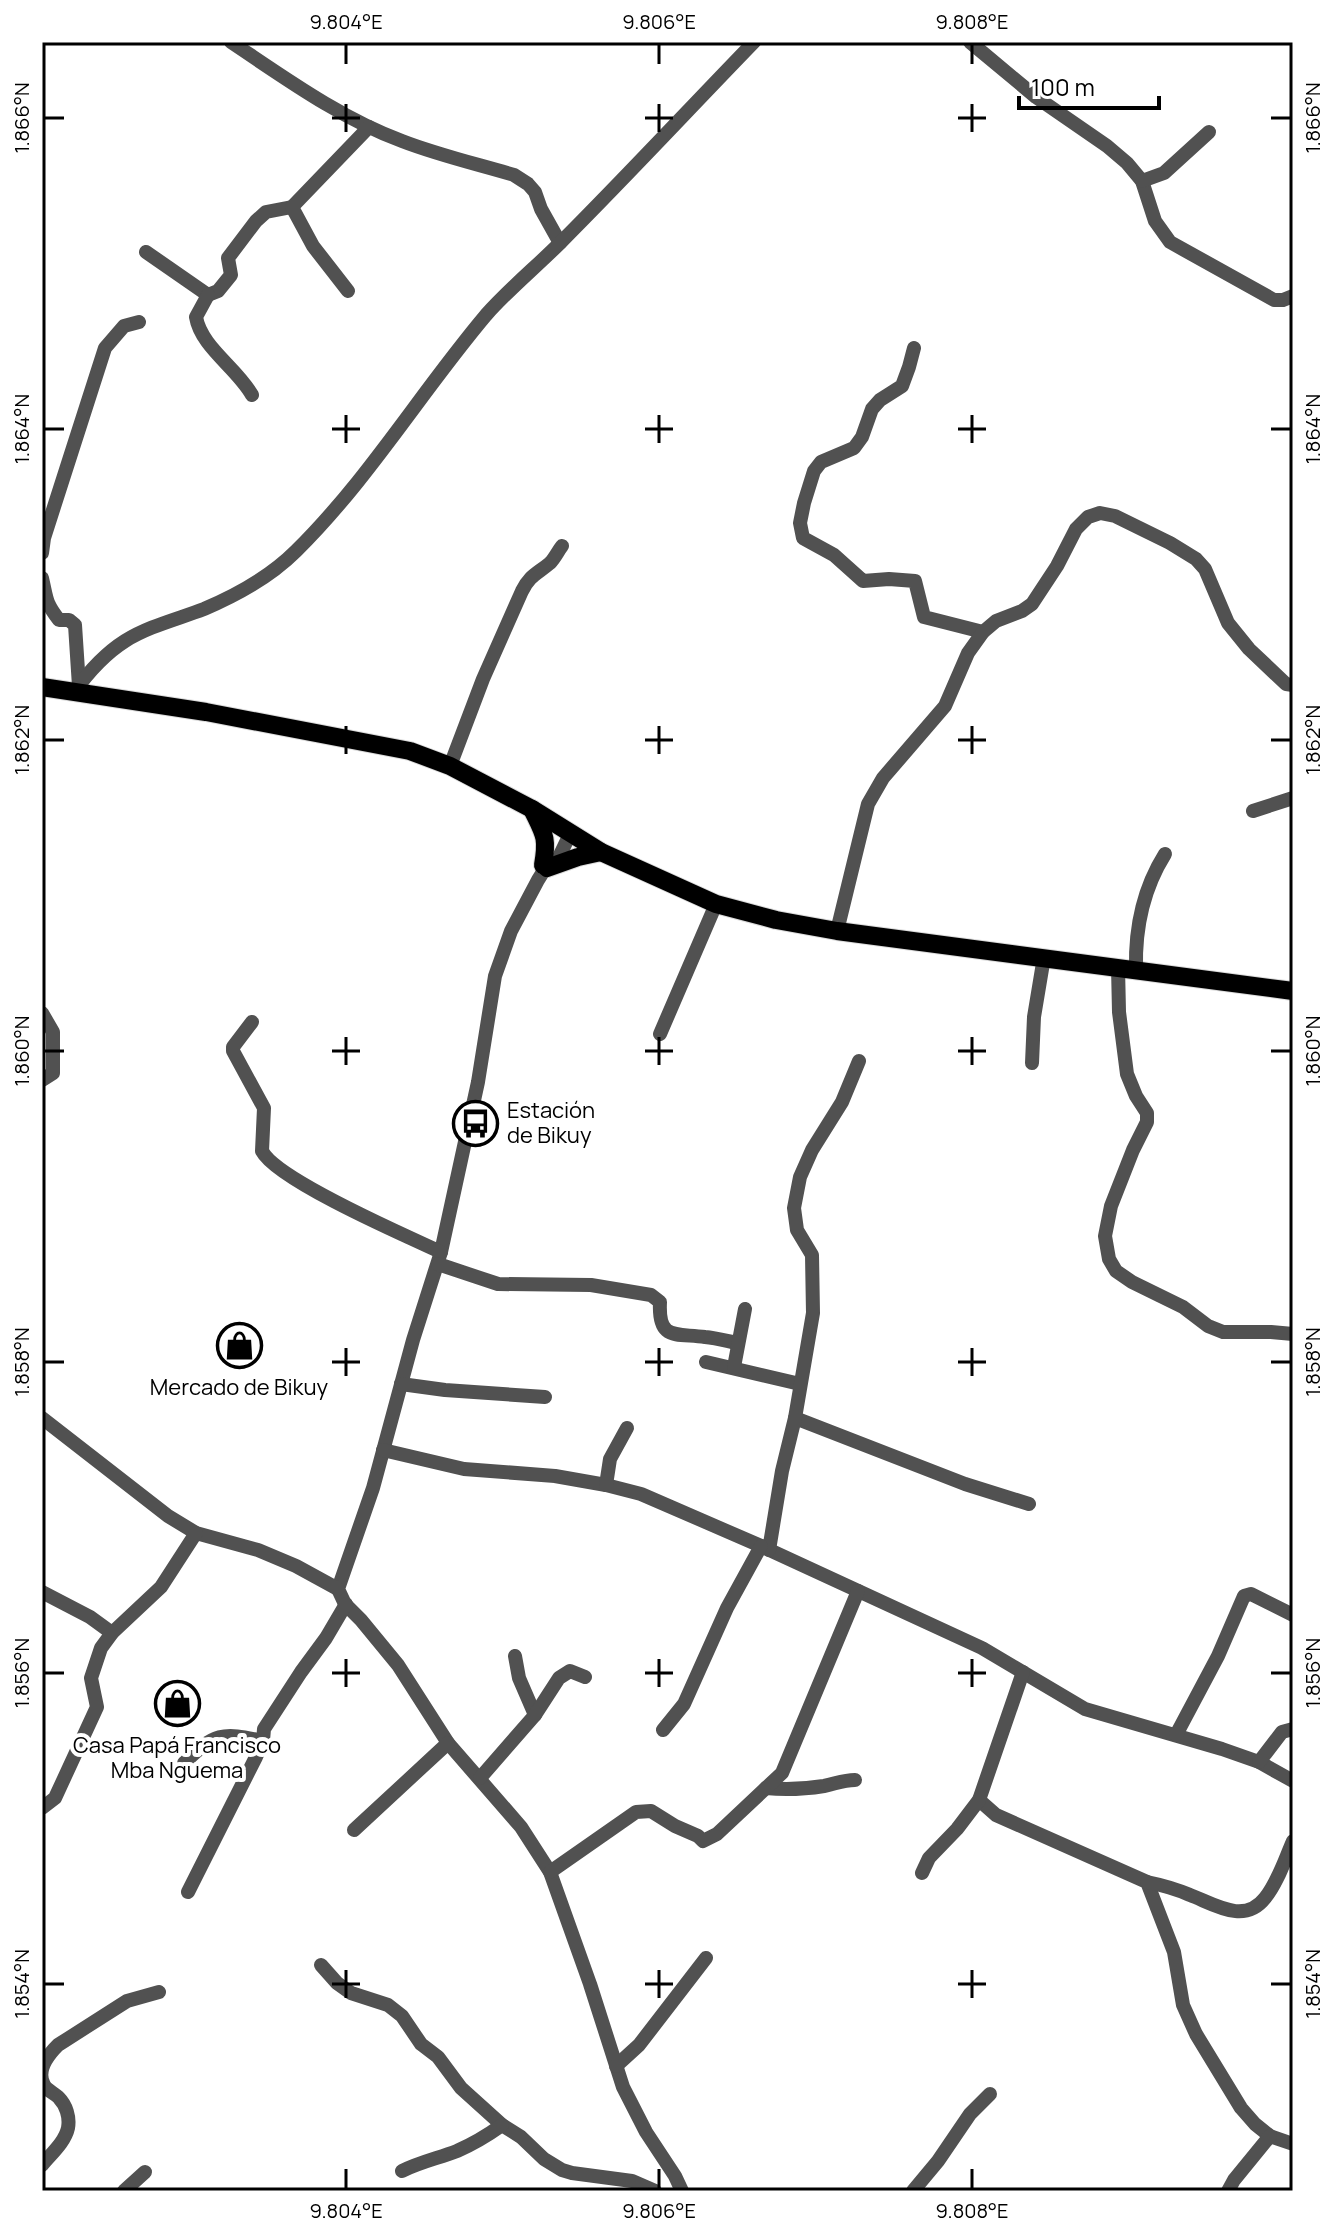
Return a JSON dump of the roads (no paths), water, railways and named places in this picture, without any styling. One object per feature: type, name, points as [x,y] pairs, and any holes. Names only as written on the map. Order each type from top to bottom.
[{"type":"main road","points":[[42,687],[76,689],[410,751],[450,766],[532,809],[601,852],[716,904],[776,920],[837,931],[1284,990]]},
{"type":"main road","points":[[532,809],[545,833],[545,868],[601,852]]},
{"type":"street","points":[[231,42],[369,127],[402,141],[514,175],[535,192],[560,243]]},
{"type":"street","points":[[76,689],[124,642],[255,584],[294,553],[354,484],[490,311],[754,42]]},
{"type":"street","points":[[971,42],[1036,97],[1127,163],[1142,181],[1155,221],[1170,242],[1274,300],[1288,298],[1293,313]]},
{"type":"street","points":[[252,395],[246,383],[201,334],[196,317],[208,295],[218,291],[231,275],[228,258],[256,221],[266,212],[292,207],[369,127]]},
{"type":"street","points":[[1142,181],[1164,173],[1209,132]]},
{"type":"street","points":[[292,207],[313,246],[348,291]]},
{"type":"street","points":[[146,252],[208,295]]},
{"type":"street","points":[[42,553],[44,538],[105,348],[124,326],[139,322]]},
{"type":"street","points":[[914,348],[902,386],[872,409],[862,437],[854,448],[821,462],[814,471],[804,503],[800,531],[803,538],[834,555],[863,581],[915,581],[924,617],[983,632]]},
{"type":"street","points":[[837,931],[868,804],[883,778],[945,706],[968,653],[983,632],[996,621],[1032,604],[1076,529],[1088,517],[1100,513],[1115,516],[1196,559],[1205,569],[1228,623],[1286,684],[1293,685]]},
{"type":"street","points":[[450,766],[488,668],[527,581],[551,561],[562,546]]},
{"type":"street","points":[[42,578],[45,601],[49,607],[59,620],[69,620],[75,625],[76,689]]},
{"type":"street","points":[[1253,811],[1293,798]]},
{"type":"street","points":[[338,1589],[373,1488],[413,1340],[440,1258],[478,1082],[495,976],[511,931],[545,868],[559,857],[567,830]]},
{"type":"street","points":[[1165,854],[1155,870],[1139,918],[1119,1012],[1127,1074],[1147,1113],[1147,1122],[1111,1206],[1105,1236],[1109,1259],[1116,1271],[1132,1282],[1183,1307],[1208,1326],[1223,1332],[1293,1334]]},
{"type":"street","points":[[660,1034],[716,904]]},
{"type":"street","points":[[1032,1063],[1034,1017],[1044,957]]},
{"type":"street","points":[[1284,990],[1293,979]]},
{"type":"street","points":[[42,1013],[53,1032],[53,1073],[42,1080]]},
{"type":"street","points":[[252,1022],[233,1051],[264,1108],[262,1151],[290,1177],[440,1258],[498,1284],[591,1285],[651,1295],[660,1302],[659,1317],[664,1329],[676,1336],[706,1337],[737,1343]]},
{"type":"street","points":[[663,1730],[684,1704],[727,1608],[765,1548],[795,1418],[813,1313],[812,1255],[797,1230],[794,1208],[800,1177],[812,1150],[842,1102],[859,1061]]},
{"type":"street","points":[[734,1367],[745,1309]]},
{"type":"street","points":[[706,1362],[800,1384]]},
{"type":"street","points":[[401,1384],[545,1397]]},
{"type":"street","points":[[42,1418],[168,1516],[196,1533],[258,1550],[338,1589],[346,1604],[398,1665],[448,1743],[521,1827],[550,1872],[623,2087],[682,2191]]},
{"type":"street","points":[[795,1418],[965,1484],[1029,1504]]},
{"type":"street","points":[[606,1485],[610,1459],[627,1428]]},
{"type":"street","points":[[383,1450],[464,1469],[555,1476],[606,1485],[652,1498],[982,1648],[1085,1709],[1259,1762],[1293,1781]]},
{"type":"street","points":[[42,1808],[55,1798],[97,1707],[91,1678],[101,1648],[112,1633],[161,1587],[196,1533]]},
{"type":"street","points":[[550,1872],[636,1812],[651,1811],[703,1841],[717,1834],[782,1773],[858,1591]]},
{"type":"street","points":[[42,1592],[90,1617],[112,1633]]},
{"type":"street","points":[[1176,1735],[1218,1656],[1244,1596],[1251,1594],[1293,1615]]},
{"type":"street","points":[[188,1892],[234,1804],[263,1741],[264,1729],[346,1604]]},
{"type":"street","points":[[515,1656],[519,1678],[535,1715]]},
{"type":"street","points":[[480,1778],[535,1715],[565,1672],[576,1672],[585,1677]]},
{"type":"street","points":[[922,1873],[929,1858],[979,1800],[1023,1672]]},
{"type":"street","points":[[1259,1762],[1282,1732],[1293,1729]]},
{"type":"street","points":[[184,1763],[213,1738],[239,1736],[263,1741]]},
{"type":"street","points":[[354,1830],[448,1743]]},
{"type":"street","points":[[782,1773],[789,1788]]},
{"type":"street","points":[[766,1788],[827,1785],[855,1780]]},
{"type":"street","points":[[979,1800],[996,1815],[1147,1882],[1169,1886],[1234,1912],[1246,1911],[1265,1899],[1293,1841]]},
{"type":"street","points":[[1147,1882],[1174,1952],[1183,2005],[1196,2034],[1241,2108],[1270,2136],[1293,2144]]},
{"type":"street","points":[[616,2066],[639,2045],[706,1958]]},
{"type":"street","points":[[321,1965],[351,1993],[388,2005],[402,2016],[421,2044],[438,2057],[461,2088],[544,2159],[562,2170],[632,2181],[655,2191]]},
{"type":"street","points":[[42,2165],[68,2129],[64,2106],[59,2097],[45,2086],[42,2077],[48,2055],[58,2045],[127,2001],[159,1992]]},
{"type":"street","points":[[913,2191],[970,2114],[990,2094]]},
{"type":"street","points":[[402,2171],[419,2162],[455,2152],[502,2125]]},
{"type":"street","points":[[1228,2191],[1270,2136]]},
{"type":"street","points":[[124,2191],[145,2172]]},
{"type":"place","name":"Estación de Bikuy","points":[[476,1123]]},
{"type":"place","name":"Mercado de Bikuy","points":[[239,1346]]},
{"type":"place","name":"Casa Papá Francisco Mba Nguema","points":[[177,1704]]}]
